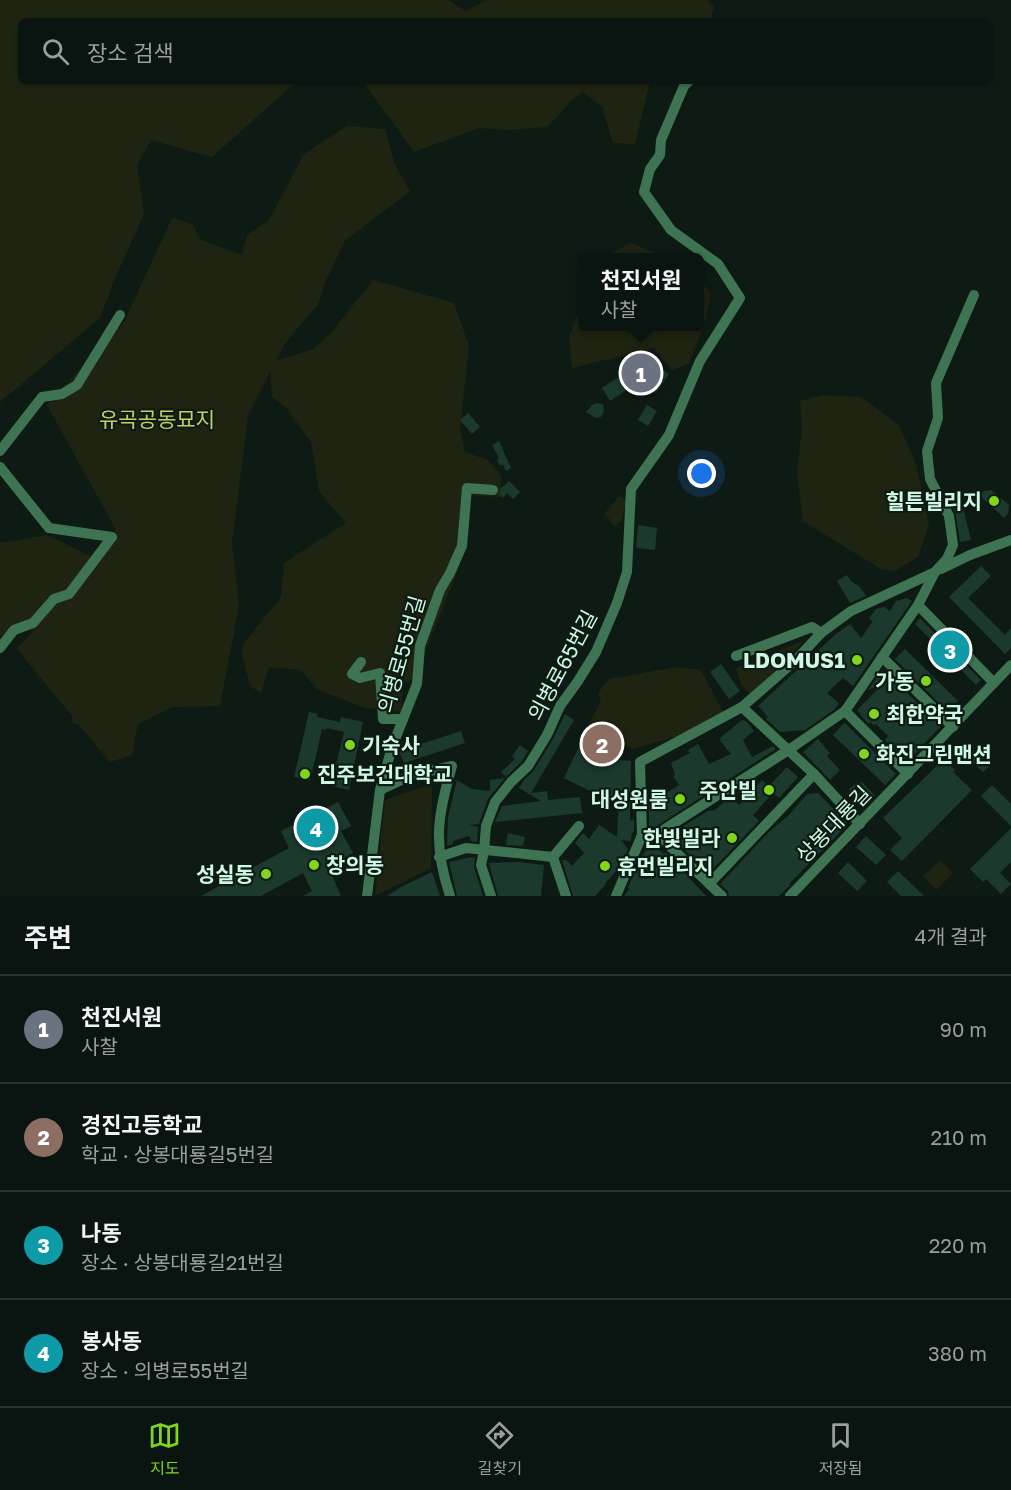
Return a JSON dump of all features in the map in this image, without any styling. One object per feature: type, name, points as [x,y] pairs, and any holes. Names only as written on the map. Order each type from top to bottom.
[{"type":"street","name":"의병로65번길","points":[[686,84],[662,140],[660,154],[650,170],[644,192],[671,230],[703,253]]},
{"type":"street","name":"의병로65번길","points":[[491,896],[481,865],[486,826],[495,802],[528,766],[547,735],[560,706],[596,652],[617,603],[627,572],[631,489],[669,435],[700,361],[740,298],[718,264],[704,254]]},
{"type":"street","points":[[642,835],[657,834],[845,711],[918,605],[935,572],[947,559],[953,545],[949,516],[930,479],[927,451],[938,418],[936,383],[974,295]]},
{"type":"street","points":[[0,451],[42,397],[62,394],[77,385],[120,315]]},
{"type":"street","points":[[0,467],[49,528],[112,537],[69,594],[54,599],[33,623],[14,630],[0,648]]},
{"type":"street","name":"의병로55번길","points":[[367,896],[380,790],[392,747],[417,684],[420,646],[440,590],[462,546],[467,488],[493,490]]},
{"type":"street","points":[[616,896],[642,835],[640,762],[742,707],[797,659],[821,633],[851,611],[970,555],[1011,540]]},
{"type":"street","points":[[918,605],[994,683]]},
{"type":"street","points":[[736,656],[812,627],[821,633]]},
{"type":"street","points":[[882,657],[953,727]]},
{"type":"street","points":[[361,662],[352,674],[360,678],[380,673],[383,719],[403,719]]},
{"type":"street","name":"상봉대룡길","points":[[790,896],[1011,665]]},
{"type":"street","points":[[742,707],[814,774],[860,824]]},
{"type":"street","points":[[845,711],[908,774]]},
{"type":"street","points":[[380,790],[412,775],[452,766],[440,813],[438,846],[450,896]]},
{"type":"street","points":[[709,884],[814,774]]},
{"type":"street","points":[[553,857],[579,826]]},
{"type":"street","points":[[657,834],[722,896]]},
{"type":"street","points":[[439,857],[466,848],[553,857]]},
{"type":"street","points":[[553,857],[566,896]]},
{"type":"green space","points":[[0,0],[448,0],[466,11],[487,0],[707,0],[714,7],[711,18],[18,18],[18,84],[294,84],[212,157],[151,140],[137,165],[144,214],[100,318],[0,402]]},
{"type":"green space","points":[[365,84],[649,84],[635,144],[613,143],[602,107],[583,92],[571,101],[548,127],[506,130],[479,128],[414,152]]},
{"type":"green space","name":"유곡공동묘지","points":[[347,126],[385,129],[395,165],[410,191],[345,241],[326,280],[318,304],[284,345],[276,361],[313,349],[332,332],[373,280],[454,303],[469,346],[460,431],[465,452],[488,460],[501,475],[501,497],[469,495],[458,570],[414,680],[403,682],[401,711],[365,708],[317,689],[301,670],[269,667],[261,693],[250,686],[242,656],[244,643],[281,597],[284,563],[346,523],[319,491],[311,442],[287,409],[272,397],[270,372],[248,416],[232,542],[239,606],[220,706],[172,707],[138,724],[132,755],[110,762],[79,725],[73,723],[72,716],[17,649],[35,629],[0,636],[0,543],[47,535],[98,560],[114,543],[115,528],[47,405],[124,322],[172,218],[192,224],[201,240],[242,255],[247,235],[269,220],[304,154]]},
{"type":"green space","points":[[631,243],[656,253],[612,253]]},
{"type":"green space","points":[[704,285],[711,293],[704,324]]},
{"type":"green space","points":[[578,314],[578,331],[701,331],[689,363],[672,370],[654,348],[572,368],[569,336]]},
{"type":"green space","points":[[822,395],[861,397],[899,425],[916,464],[929,524],[918,557],[895,571],[881,569],[803,521],[797,474],[802,427],[800,401]]},
{"type":"green space","points":[[619,496],[626,500],[622,521],[614,526],[605,513]]},
{"type":"green space","points":[[805,640],[751,696],[741,684],[736,668]]},
{"type":"green space","points":[[676,667],[701,670],[723,712],[682,735],[632,749],[588,725],[601,702],[598,693],[609,679]]},
{"type":"green space","points":[[432,784],[431,868],[375,896],[385,800]]},
{"type":"green space","points":[[940,860],[953,873],[936,890],[923,876]]},
{"type":"building","points":[[644,356],[669,374],[656,393],[631,375]]},
{"type":"building","points":[[620,376],[628,389],[610,401],[602,388]]},
{"type":"building","points":[[597,403],[603,404],[604,411],[601,417],[596,418],[586,412]]},
{"type":"building","points":[[647,405],[657,411],[648,426],[638,420]]},
{"type":"building","points":[[468,413],[480,427],[472,434],[460,420]]},
{"type":"building","points":[[499,441],[511,468],[506,471],[503,464],[500,466],[497,460],[499,458],[492,445]]},
{"type":"building","points":[[509,481],[520,492],[513,499],[507,493],[503,498],[499,494],[500,489]]},
{"type":"building","name":"힐튼빌리지","points":[[991,490],[1009,505],[1008,513],[1004,518],[980,496],[984,491]]},
{"type":"building","points":[[960,496],[971,540],[960,542],[956,515],[950,499]]},
{"type":"building","points":[[638,525],[657,528],[655,550],[636,548]]},
{"type":"building","points":[[981,566],[991,576],[968,598],[1005,635],[1011,628],[1011,648],[1005,654],[949,597]]},
{"type":"building","points":[[847,575],[866,596],[850,603],[837,581]]},
{"type":"building","points":[[907,598],[912,601],[853,686],[843,678],[827,693],[839,703],[834,710],[805,730],[780,732],[766,719],[768,717],[758,706],[836,634],[850,624],[861,638],[873,621],[869,619],[876,609],[884,607],[890,611],[896,601]]},
{"type":"building","points":[[920,618],[981,680],[976,685],[915,624]]},
{"type":"building","name":"가동","points":[[905,649],[958,701],[948,712],[895,659]]},
{"type":"building","points":[[721,664],[740,691],[729,699],[710,672]]},
{"type":"building","points":[[882,670],[941,726],[906,762],[885,740],[888,736],[876,724],[874,726],[871,722],[868,724],[857,710],[880,687],[879,685],[868,690]]},
{"type":"building","points":[[309,712],[318,714],[317,717],[340,722],[341,717],[363,722],[349,790],[331,786],[344,732],[322,729],[310,781],[294,777]]},
{"type":"building","points":[[565,714],[574,720],[531,793],[547,791],[548,800],[580,797],[582,813],[495,822],[502,806],[541,801],[519,788],[534,770]]},
{"type":"building","points":[[742,720],[746,721],[754,731],[743,740],[752,757],[773,746],[776,749],[655,827],[649,827],[649,804],[679,785],[673,776],[675,775],[671,763],[690,753],[688,750],[698,744],[709,764],[731,754],[720,738]]},
{"type":"building","name":"화진그린맨션","points":[[843,724],[846,724],[896,774],[885,785],[833,735]]},
{"type":"building","points":[[461,731],[465,743],[404,763],[399,751]]},
{"type":"building","points":[[584,736],[612,750],[607,759],[631,761],[630,821],[634,819],[634,832],[631,841],[621,840],[628,849],[620,867],[595,896],[573,896],[562,860],[566,860],[572,866],[584,853],[575,843],[583,833],[589,839],[599,825],[617,837],[621,798],[604,798],[564,778]]},
{"type":"building","points":[[818,739],[830,753],[827,756],[840,770],[830,780],[803,752]]},
{"type":"building","points":[[520,745],[528,751],[522,761],[506,777],[501,772],[515,759],[512,756]]},
{"type":"building","points":[[971,747],[990,766],[983,772],[963,754]]},
{"type":"building","points":[[944,759],[955,770],[953,772],[972,790],[902,861],[890,850],[902,838],[883,818]]},
{"type":"building","points":[[787,767],[798,777],[779,798],[773,793],[753,815],[759,821],[709,873],[669,835],[675,831],[677,833],[685,825],[708,811],[715,810],[730,796],[739,805],[762,780],[769,786]]},
{"type":"building","points":[[505,778],[488,799],[479,824],[469,825],[478,827],[477,842],[471,841],[469,836],[453,841],[453,844],[447,846],[448,817],[457,780],[472,789],[490,791],[490,780]]},
{"type":"building","points":[[862,782],[875,796],[865,805],[849,789]]},
{"type":"building","points":[[992,785],[1011,804],[1011,826],[981,796]]},
{"type":"building","points":[[818,793],[846,822],[846,826],[779,896],[729,896],[728,891],[720,884],[807,794]]},
{"type":"building","points":[[338,802],[351,826],[341,831],[353,853],[328,866],[341,896],[303,896],[312,891],[303,873],[261,896],[201,896],[289,848],[281,831]]},
{"type":"building","points":[[1011,828],[1011,862],[1000,873],[1011,884],[1001,894],[986,879],[983,882],[970,869]]},
{"type":"building","points":[[508,833],[525,837],[523,846],[506,845]]},
{"type":"building","points":[[866,836],[886,855],[876,865],[856,847]]},
{"type":"building","points":[[652,844],[665,855],[665,852],[706,896],[624,896],[629,889],[640,858]]},
{"type":"building","points":[[475,858],[474,867],[483,896],[457,896],[449,862]]},
{"type":"building","points":[[519,862],[544,865],[541,896],[498,896],[489,863]]},
{"type":"building","points":[[848,862],[867,881],[857,891],[838,873]]},
{"type":"building","points":[[898,871],[924,896],[901,896],[887,882]]},
{"type":"building","points":[[432,872],[440,896],[387,896],[401,887]]},
{"type":"place","name":"천진서원","points":[[641,373]]},
{"type":"place","name":"힐튼빌리지","points":[[994,501]]},
{"type":"place","name":"나동","points":[[950,650]]},
{"type":"place","name":"LDOMUS1","points":[[857,660]]},
{"type":"place","name":"가동","points":[[926,681]]},
{"type":"place","name":"최한약국","points":[[874,714]]},
{"type":"place","name":"경진고등학교","points":[[602,744]]},
{"type":"place","name":"기숙사","points":[[350,745]]},
{"type":"place","name":"화진그린맨션","points":[[864,754]]},
{"type":"place","name":"진주보건대학교","points":[[305,774]]},
{"type":"place","name":"주안빌","points":[[769,790]]},
{"type":"place","name":"대성원룸","points":[[680,799]]},
{"type":"place","name":"봉사동","points":[[316,828]]},
{"type":"place","name":"한빛빌라","points":[[732,838]]},
{"type":"place","name":"창의동","points":[[314,865]]},
{"type":"place","name":"휴먼빌리지","points":[[605,866]]},
{"type":"place","name":"성실동","points":[[266,874]]}]
